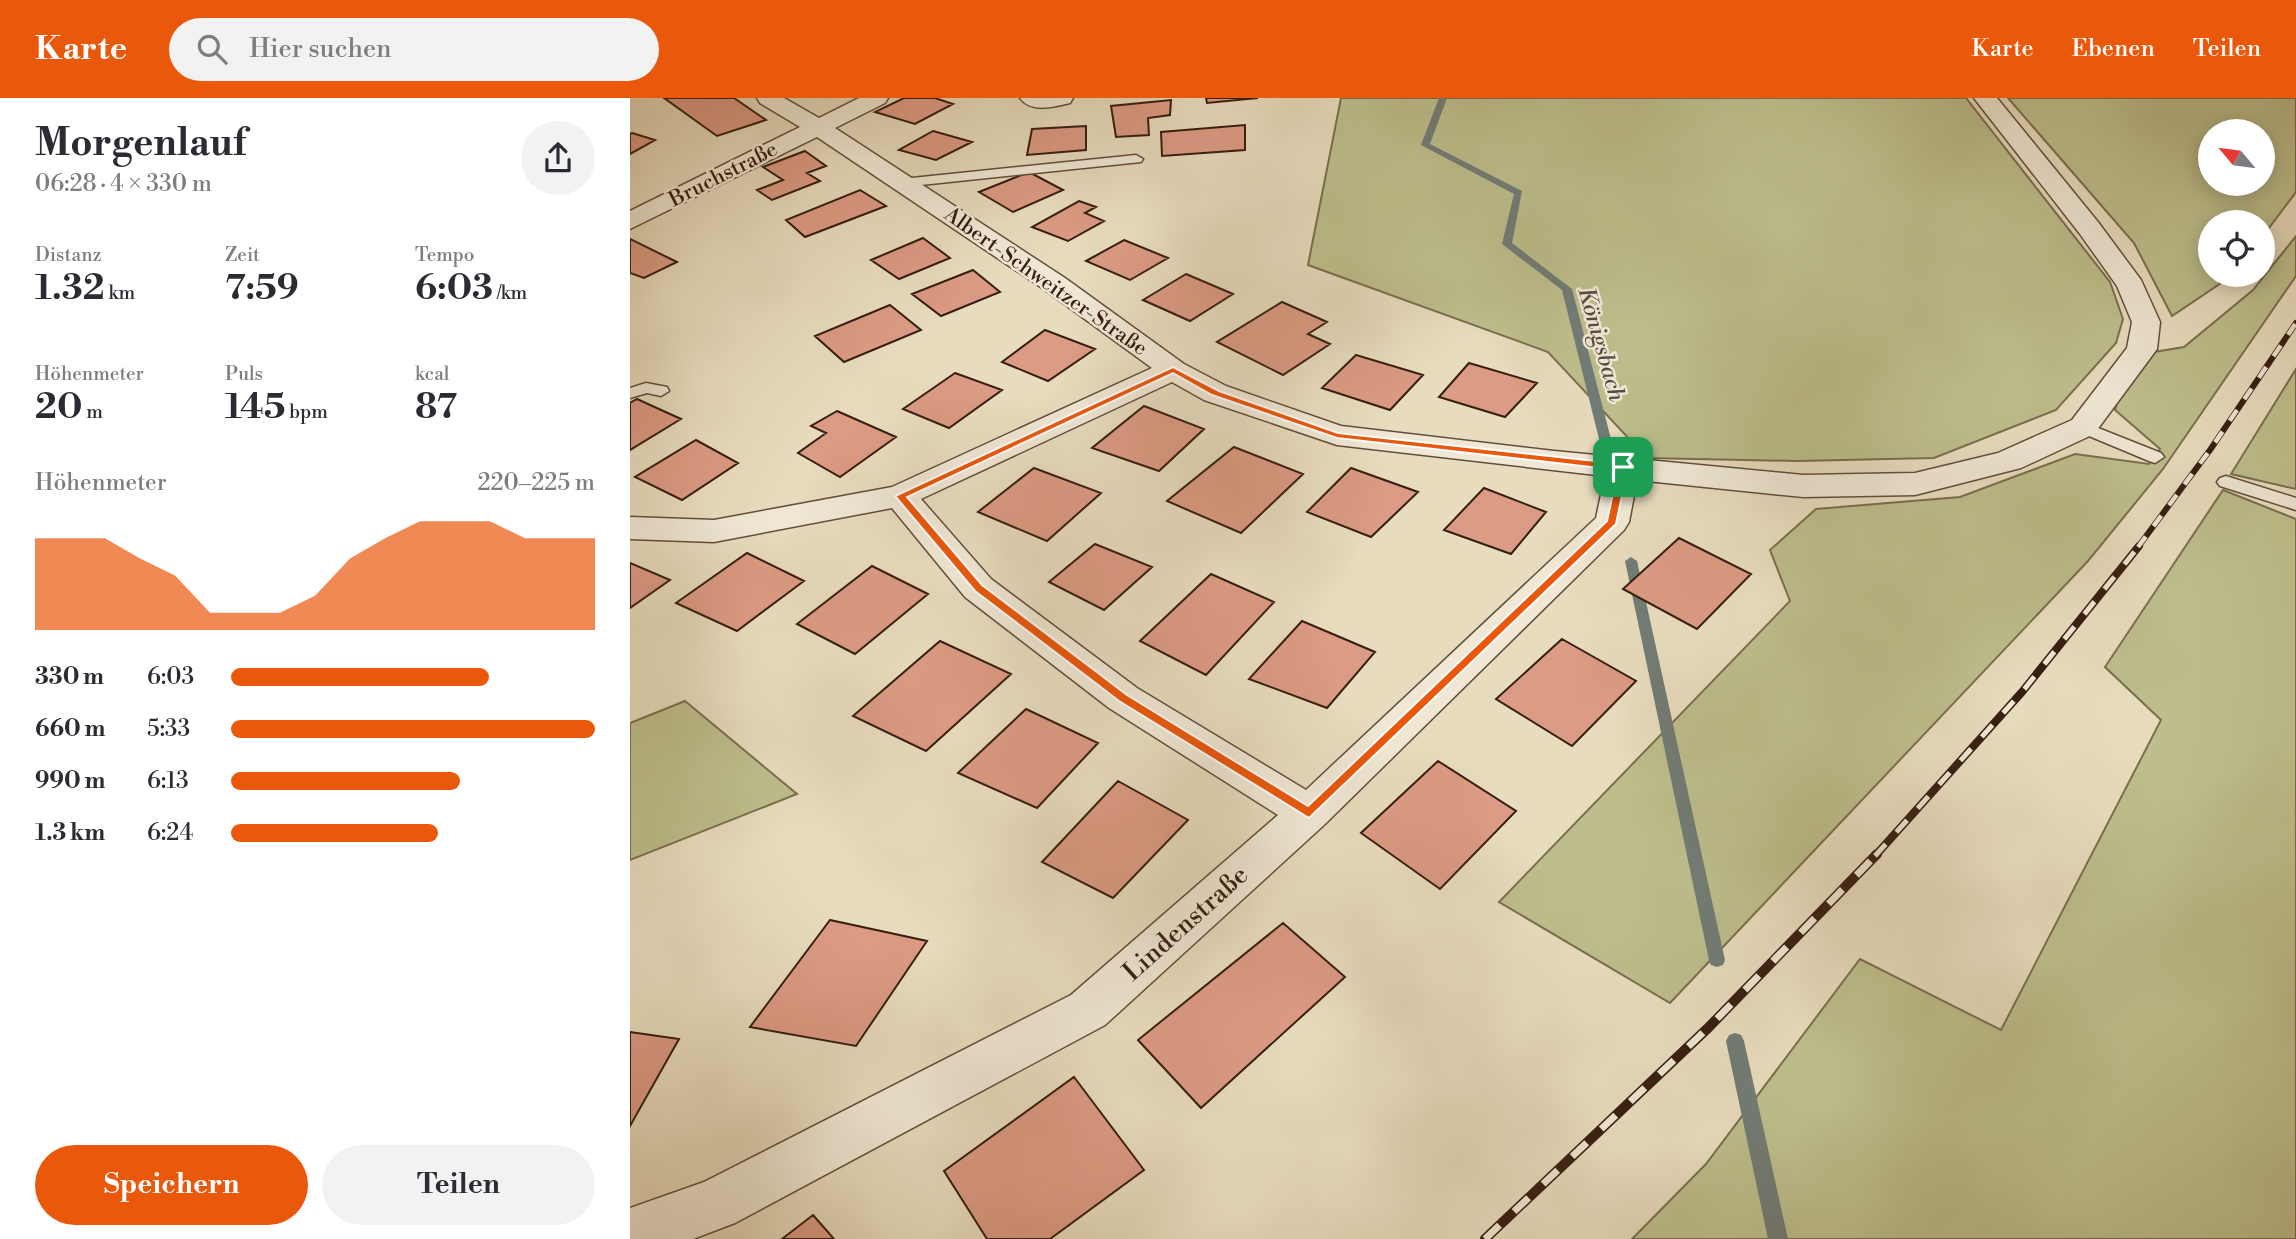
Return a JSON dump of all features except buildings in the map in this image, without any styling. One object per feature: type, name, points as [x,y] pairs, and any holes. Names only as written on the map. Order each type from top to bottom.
[{"type":"street","name":"Albert-Schweitzer-Straße","points":[[768,98],[817,127],[1055,284],[1173,370],[1215,393],[1337,435],[1802,486],[1915,484],[2009,461],[2083,427],[2142,349],[2146,322],[2132,286],[1985,98]]},
{"type":"street","points":[[817,127],[877,98]]},
{"type":"street","points":[[1031,98],[1036,101],[1062,98]]},
{"type":"street","name":"Bruchstraße","points":[[630,221],[817,127]]},
{"type":"street","points":[[630,528],[714,531],[900,496],[1173,370]]},
{"type":"street","name":"Lindenstraße","points":[[630,1235],[716,1204],[1088,1010],[1309,813],[1612,522],[1623,467]]},
{"type":"street","points":[[900,496],[978,588],[1123,698],[1309,813]]},
{"type":"lane","points":[[902,183],[1136,159]]},
{"type":"lane","points":[[630,393],[646,388],[661,391]]},
{"type":"lane","points":[[2083,427],[2155,457]]},
{"type":"lane","points":[[2226,482],[2296,504]]},
{"type":"green space","points":[[1341,98],[1966,98],[2110,282],[2123,319],[2116,343],[2056,410],[1934,458],[1798,461],[1647,458],[1548,352],[1308,265]]},
{"type":"green space","points":[[2008,98],[2296,98],[2296,192],[2275,220],[2275,210],[2198,210],[2198,287],[2215,287],[2172,316],[2134,243]]},
{"type":"green space","points":[[2296,236],[2296,276],[2163,469],[2088,561],[1670,1003],[1499,902],[1790,601],[1770,550],[1816,509],[1960,497],[2075,454],[2149,464],[2160,449],[2115,410],[2119,397],[2154,352],[2184,347],[2255,287],[2275,287],[2275,262]]},
{"type":"green space","points":[[2296,369],[2296,489],[2231,474]]},
{"type":"green space","points":[[2223,490],[2296,519],[2296,1239],[1632,1239],[1706,1164],[1860,959],[2001,1030],[2161,720],[2105,667]]},
{"type":"green space","points":[[685,701],[797,794],[630,860],[630,723]]},
{"type":"waterway","name":"Königsbach","points":[[1443,98],[1425,145],[1519,193],[1507,244],[1567,289],[1605,439]]},
{"type":"waterway","name":"Königsbach","points":[[1631,561],[1717,960]]},
{"type":"waterway","name":"Königsbach","points":[[1735,1041],[1778,1239]]},
{"type":"railway","points":[[2138,547],[2210,450],[2296,323]]},
{"type":"railway","points":[[1875,856],[2022,692],[2139,546]]},
{"type":"railway","points":[[1485,1239],[1708,1028],[1877,854]]},
{"type":"route","points":[[1173,370],[1215,393],[1337,435],[1623,467],[1612,522],[1309,813],[1123,698],[978,588],[900,496],[1173,370]]}]
